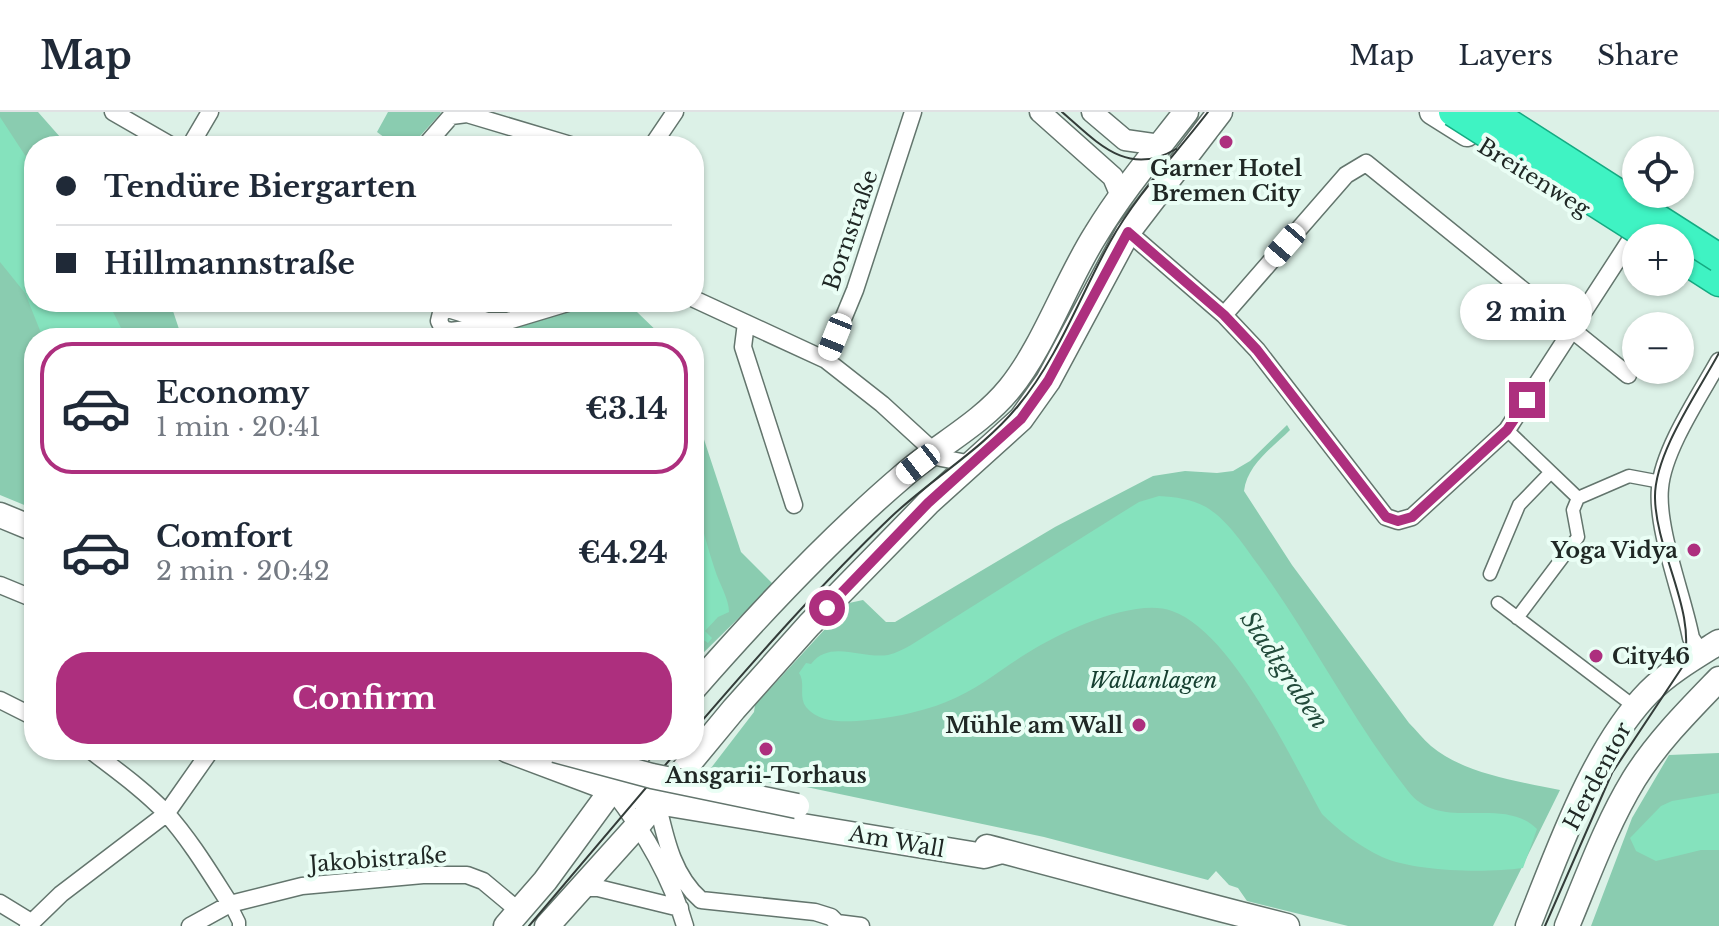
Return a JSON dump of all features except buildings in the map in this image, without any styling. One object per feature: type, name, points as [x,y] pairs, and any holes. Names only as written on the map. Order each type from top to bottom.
[{"type":"highway","points":[[1453,112],[1622,227]]},
{"type":"highway","points":[[1491,112],[1719,258]]},
{"type":"highway","points":[[1694,266],[1719,282]]},
{"type":"main road","points":[[704,677],[825,550],[903,476],[967,430],[1011,387],[1096,233],[1186,112]]},
{"type":"main road","points":[[704,745],[809,625],[928,503],[1021,419],[1048,381],[1128,232],[1220,112]]},
{"type":"main road","name":"Breitenweg","points":[[1432,112],[1622,229]]},
{"type":"main road","name":"Breitenweg","points":[[1509,112],[1719,247]]},
{"type":"main road","points":[[1694,279],[1719,295]]},
{"type":"main road","points":[[0,515],[24,525]]},
{"type":"main road","name":"Herdentor","points":[[1528,926],[1587,787],[1635,707],[1661,681],[1710,648]]},
{"type":"main road","name":"Herdentor","points":[[1567,926],[1604,838],[1636,776],[1684,714],[1719,679]]},
{"type":"main road","name":"Am Wall","points":[[534,760],[611,789],[657,802],[984,856],[1002,851],[1287,926]]},
{"type":"main road","points":[[592,760],[671,781],[1002,851]]},
{"type":"main road","points":[[512,918],[545,881],[633,760]]},
{"type":"main road","points":[[547,926],[692,760]]},
{"type":"main road","points":[[577,838],[585,837],[597,842],[602,855],[601,865]]},
{"type":"street","points":[[113,112],[155,136]]},
{"type":"street","points":[[196,136],[210,112]]},
{"type":"street","points":[[659,136],[675,112]]},
{"type":"street","name":"Bornstraße","points":[[826,360],[855,290],[913,112]]},
{"type":"street","points":[[1040,112],[1113,177],[1121,196]]},
{"type":"street","points":[[1092,112],[1125,140],[1160,145]]},
{"type":"street","points":[[434,136],[451,116],[467,114],[541,136]]},
{"type":"street","points":[[1224,315],[1346,175],[1366,163],[1622,370]]},
{"type":"street","points":[[1642,224],[1653,215],[1666,214]]},
{"type":"street","points":[[1128,232],[1224,315],[1257,350],[1386,517],[1398,521],[1412,517],[1507,430],[1570,329],[1622,261]]},
{"type":"street","points":[[704,304],[826,360],[882,404],[934,452],[950,461],[972,464]]},
{"type":"street","points":[[487,321],[508,321],[538,312]]},
{"type":"street","points":[[746,323],[743,347],[794,505]]},
{"type":"street","points":[[1710,648],[1691,638],[1659,498],[1668,456],[1719,361]]},
{"type":"street","points":[[1507,430],[1578,498]]},
{"type":"street","points":[[1490,574],[1519,505],[1550,473]]},
{"type":"street","points":[[1517,618],[1578,537],[1573,510],[1578,498],[1629,476],[1661,482]]},
{"type":"street","points":[[0,585],[24,595]]},
{"type":"street","points":[[1498,603],[1635,707]]},
{"type":"street","points":[[0,700],[24,712]]},
{"type":"street","points":[[103,760],[166,814],[199,856],[230,904],[239,926]]},
{"type":"street","points":[[0,903],[30,924],[61,894],[166,814],[204,760]]},
{"type":"street","points":[[611,789],[638,825],[686,926]]},
{"type":"street","points":[[657,802],[667,846],[688,889],[701,900],[815,912],[831,917],[839,925],[861,926]]},
{"type":"street","name":"Jakobistraße","points":[[190,926],[230,904],[302,886],[443,874],[467,875],[483,881],[512,918]]},
{"type":"street","points":[[581,888],[598,888],[680,908]]},
{"type":"street","points":[[686,926],[701,900]]},
{"type":"green space","points":[[0,112],[38,112],[59,136],[24,136],[24,312],[173,312],[179,328],[24,328],[24,505],[0,495]]},
{"type":"green space","points":[[388,112],[441,113],[420,136],[382,136],[377,132]]},
{"type":"green space","points":[[486,312],[508,316],[521,312],[637,312],[654,328],[482,328]]},
{"type":"green space","name":"Wallanlagen","points":[[1287,425],[1290,430],[1255,465],[1244,491],[1292,565],[1409,723],[1431,746],[1459,763],[1509,780],[1560,790],[1493,926],[1348,926],[1247,901],[1238,888],[1229,885],[1216,871],[1208,880],[1044,837],[792,784],[776,784],[711,768],[754,712],[755,705],[849,603],[863,600],[886,622],[895,622],[1055,527],[1153,476],[1185,471],[1233,471],[1250,461]]},
{"type":"green space","points":[[704,439],[741,552],[773,584],[704,652]]},
{"type":"green space","points":[[1719,753],[1719,926],[1591,926],[1632,818],[1669,755]]},
{"type":"water","points":[[0,117],[24,154],[24,292],[0,262]]},
{"type":"water","points":[[33,312],[113,312],[121,328],[39,328]]},
{"type":"water","name":"Stadtgraben","points":[[1159,496],[1183,499],[1206,507],[1235,534],[1278,594],[1388,764],[1422,804],[1454,813],[1506,814],[1522,819],[1537,829],[1523,868],[1471,871],[1413,866],[1382,857],[1350,838],[1322,814],[1277,731],[1238,670],[1194,623],[1172,611],[1139,609],[1099,619],[1029,652],[968,692],[914,712],[879,719],[844,721],[817,716],[806,707],[799,673],[806,663],[811,664],[827,653],[837,651],[878,656],[903,649],[1139,502]]},
{"type":"water","points":[[704,533],[729,612],[718,617],[705,631],[712,638],[708,643],[704,640]]},
{"type":"water","points":[[1719,793],[1719,850],[1701,850],[1656,861],[1636,851],[1630,838],[1661,806],[1672,801]]},
{"type":"tram line","points":[[1062,112],[1101,145],[1128,158],[1142,160],[1176,149]]},
{"type":"tram line","points":[[704,719],[865,542],[989,436],[1018,406],[1057,347],[1120,225],[1208,112]]},
{"type":"tram line","points":[[1545,926],[1612,773],[1683,666],[1685,625],[1657,519],[1655,498],[1669,443],[1719,353]]},
{"type":"tram line","points":[[529,926],[670,760]]},
{"type":"place","name":"Garner Hotel Bremen City","points":[[1226,142]]},
{"type":"place","name":"Yoga Vidya","points":[[1694,550]]},
{"type":"place","name":"City46","points":[[1596,656]]},
{"type":"place","name":"Mühle am Wall","points":[[1139,725]]},
{"type":"place","name":"Ansgarii-Torhaus","points":[[766,749]]},
{"type":"route","points":[[827,608],[928,503],[1021,419],[1048,381],[1128,232],[1224,315],[1257,350],[1386,517],[1398,521],[1412,517],[1507,430],[1527,400]]}]
